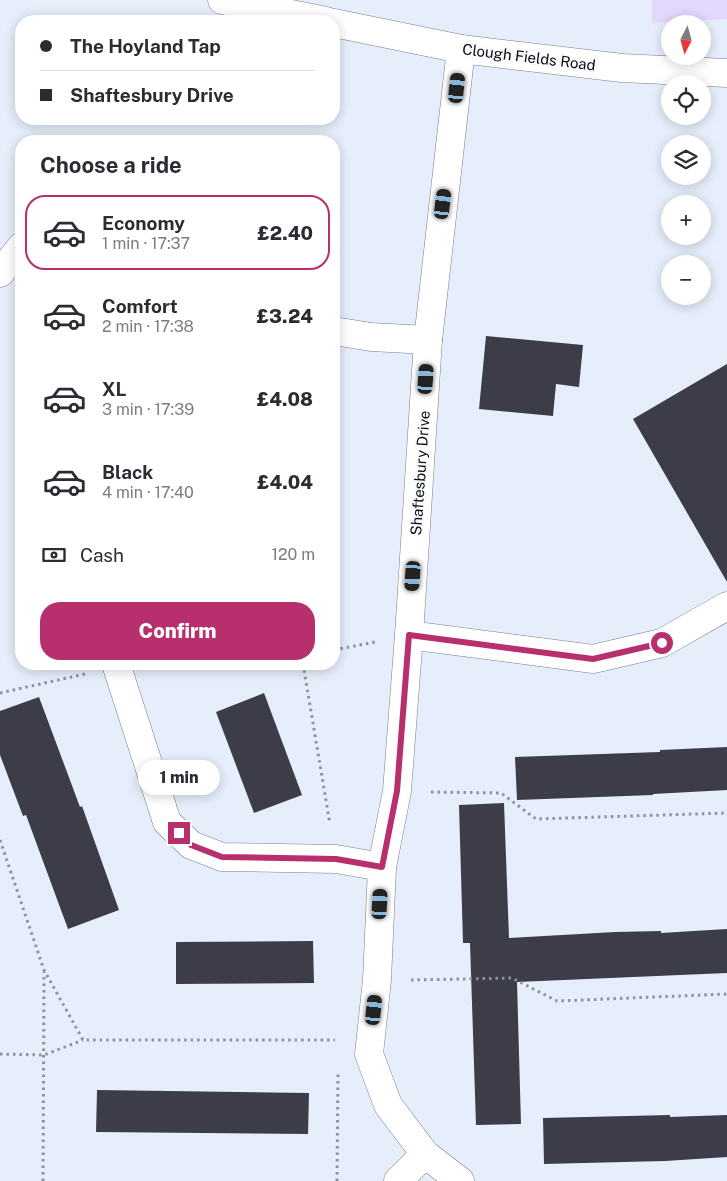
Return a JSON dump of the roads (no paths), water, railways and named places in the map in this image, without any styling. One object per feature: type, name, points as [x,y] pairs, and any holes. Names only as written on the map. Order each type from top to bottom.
[{"type":"street","points":[[222,0],[296,15]]},
{"type":"street","name":"Clough Fields Road","points":[[340,24],[461,49],[622,68],[727,73]]},
{"type":"street","name":"Shaftesbury Drive","points":[[460,1181],[425,1154],[388,1105],[369,1054],[377,980],[382,867],[397,791],[428,340],[461,49]]},
{"type":"street","points":[[0,274],[15,254]]},
{"type":"street","points":[[340,332],[371,337],[428,340]]},
{"type":"street","points":[[409,635],[593,659],[662,643],[727,606]]},
{"type":"street","points":[[118,670],[167,822],[191,845],[222,857],[336,859],[382,867]]},
{"type":"street","points":[[398,1181],[425,1154]]}]
